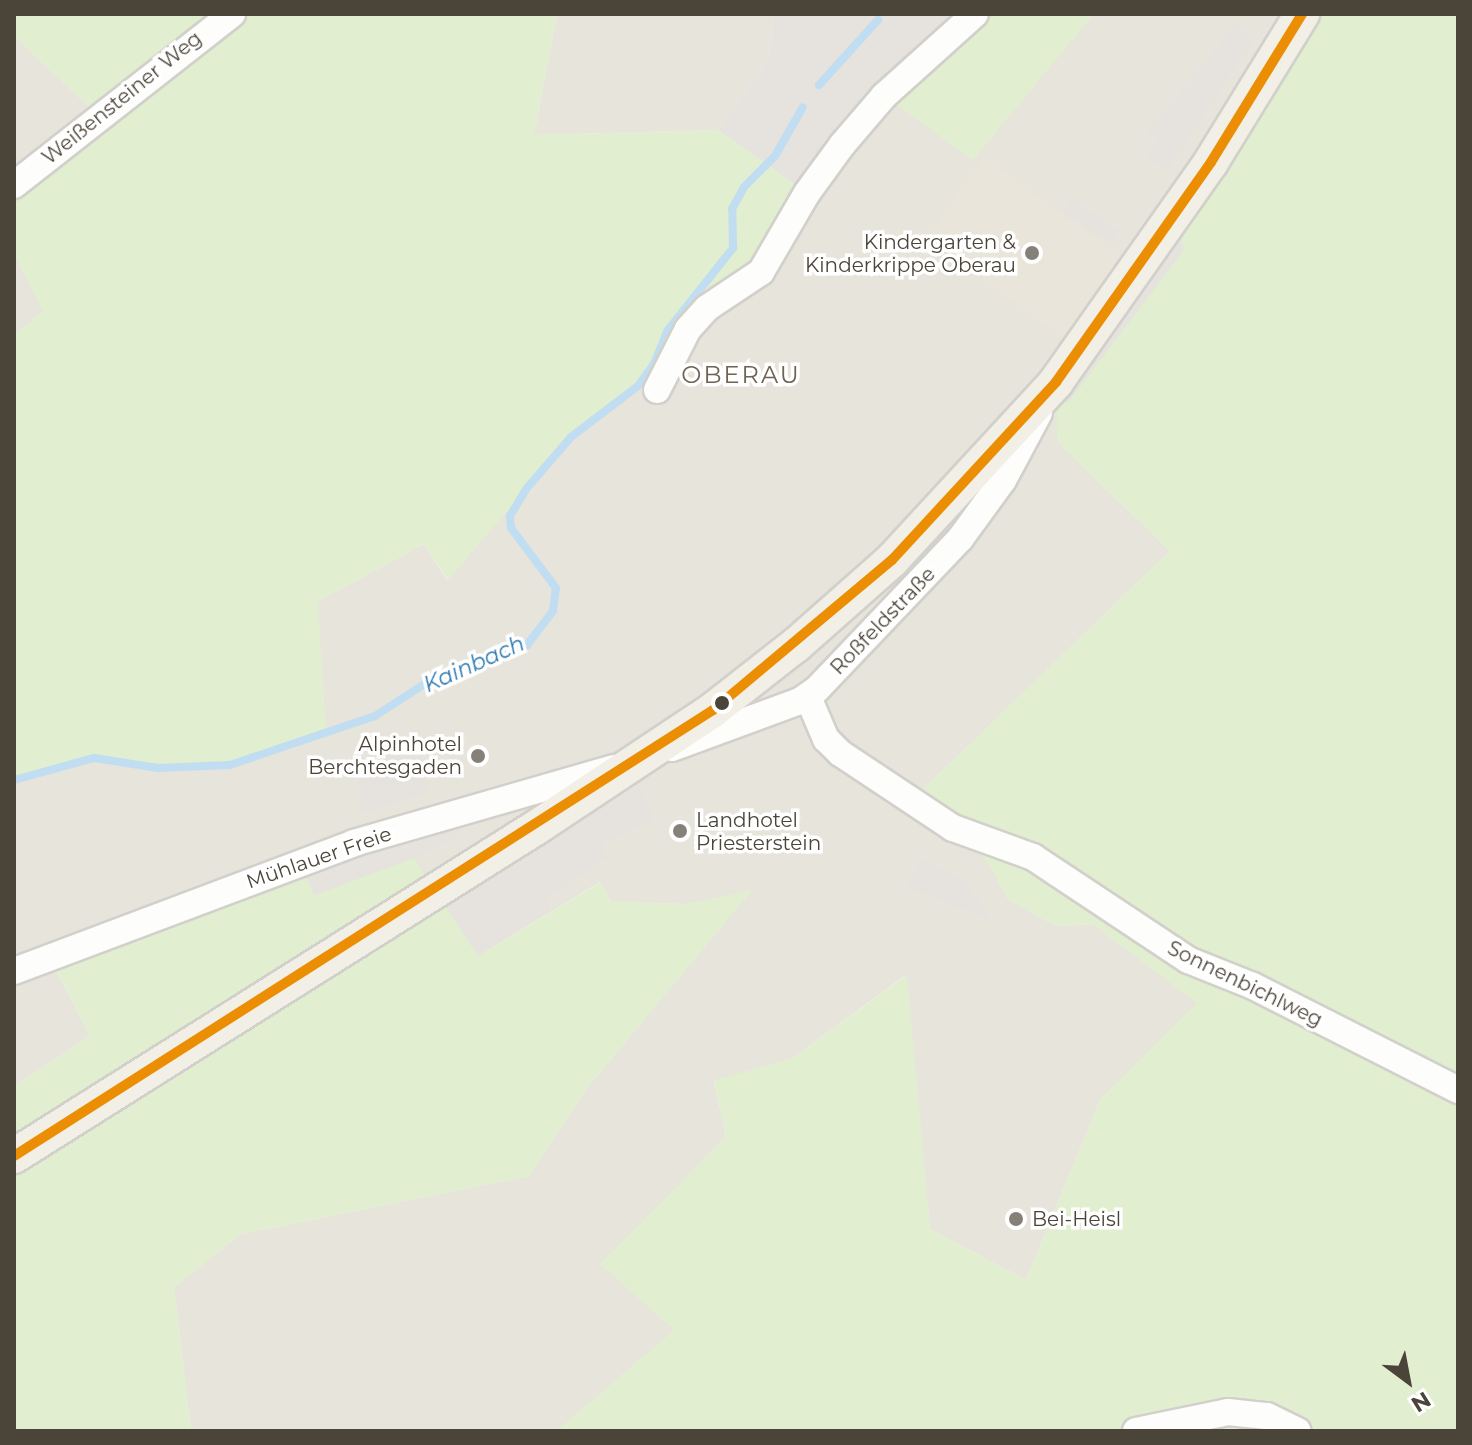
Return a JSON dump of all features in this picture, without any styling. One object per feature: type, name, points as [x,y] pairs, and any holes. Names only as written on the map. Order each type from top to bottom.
[{"type":"main road","name":"Roßfeldstraße","points":[[14,1156],[436,892],[713,710],[839,607],[892,560],[1056,382],[1211,162],[1302,14]]},
{"type":"street","name":"Weißensteiner Weg","points":[[14,185],[232,14]]},
{"type":"street","points":[[657,390],[688,329],[707,308],[761,272],[807,193],[842,145],[884,96],[975,14]]},
{"type":"street","name":"Roßfeldstraße","points":[[631,763],[808,697],[905,603],[960,539],[1003,480],[1056,382]]},
{"type":"street","name":"Sonnenbichlweg","points":[[808,697],[826,739],[840,753],[953,828],[1033,857],[1188,960],[1253,986],[1458,1090]]},
{"type":"street","name":"Mühlauer Freie","points":[[14,971],[354,843],[631,763]]},
{"type":"street","points":[[1136,1431],[1228,1412],[1267,1416],[1298,1431]]},
{"type":"shaded area","points":[[557,14],[774,14],[769,59],[718,130],[534,135]]},
{"type":"shaded area","points":[[774,14],[975,14],[807,193],[718,130],[769,59]]},
{"type":"shaded area","points":[[975,14],[1302,14],[1058,412],[1057,441],[1170,551],[911,801],[953,828],[987,860],[1008,899],[1056,926],[1093,924],[1198,1003],[1100,1100],[1026,1280],[930,1229],[906,975],[791,1059],[714,1081],[726,1137],[601,1264],[675,1330],[557,1431],[191,1431],[174,1287],[241,1234],[529,1176],[587,1088],[751,891],[687,904],[611,902],[600,882],[478,956],[50,958],[90,1036],[14,1087],[14,780],[94,758],[158,768],[318,601],[424,544],[447,580],[571,437],[638,386],[807,193]]},
{"type":"shaded area","points":[[1235,24],[1254,39],[1166,172],[1146,157],[1158,141],[1147,133]]},
{"type":"shaded area","points":[[14,36],[99,116],[14,185]]},
{"type":"shaded area","name":"Kindergarten & Kinderkrippe Oberau","points":[[984,157],[1136,269],[1079,349],[927,238]]},
{"type":"shaded area","points":[[1072,198],[1120,230],[1111,243],[1063,211]]},
{"type":"shaded area","points":[[1181,237],[1184,250],[1067,404],[1057,398]]},
{"type":"shaded area","points":[[14,254],[44,311],[14,335]]},
{"type":"shaded area","points":[[412,746],[429,792],[363,814],[355,771]]},
{"type":"shaded area","points":[[638,785],[654,820],[601,843],[607,858],[545,898],[552,909],[478,956],[446,907]]},
{"type":"shaded area","points":[[463,822],[464,830],[428,853],[314,895],[304,872]]},
{"type":"shaded area","points":[[920,858],[966,882],[989,914],[987,919],[907,887]]},
{"type":"green space","points":[[14,14],[557,14],[534,135],[718,130],[807,193],[775,254],[688,329],[638,386],[571,437],[448,580],[424,544],[318,601],[326,730],[230,765],[158,768],[94,758],[14,780],[14,335],[43,311],[14,254],[14,185],[99,116],[14,36]]},
{"type":"green space","points":[[975,14],[1094,14],[973,160],[884,96]]},
{"type":"green space","points":[[1302,14],[1458,14],[1458,1431],[557,1431],[674,1330],[600,1264],[726,1137],[714,1080],[791,1059],[907,975],[930,1229],[1026,1280],[1100,1100],[1197,1003],[1093,924],[1056,926],[1008,899],[986,860],[953,828],[910,802],[1170,551],[1057,441],[1056,382]]},
{"type":"green space","points":[[414,858],[478,956],[601,882],[611,902],[687,904],[752,890],[587,1088],[529,1176],[241,1234],[174,1287],[191,1431],[14,1431],[14,1087],[90,1036],[50,957],[300,863],[315,895]]},
{"type":"waterway","name":"Kainbach","points":[[819,85],[878,20]]},
{"type":"waterway","name":"Kainbach","points":[[14,780],[94,758],[158,768],[230,765],[375,716],[440,674],[527,645],[553,611],[556,588],[511,528],[510,516],[527,488],[571,437],[638,386],[654,364],[668,330],[733,248],[732,209],[744,187],[775,156],[803,107]]},
{"type":"transit line","points":[[14,1156],[713,710],[892,560],[1056,382],[1211,162],[1302,14]]},
{"type":"place","name":"Kindergarten & Kinderkrippe Oberau","points":[[1032,253]]},
{"type":"place","name":"Alpinhotel Berchtesgaden","points":[[478,756]]},
{"type":"place","name":"Landhotel Priesterstein","points":[[680,831]]},
{"type":"place","name":"Bei-Heisl","points":[[1016,1219]]},
{"type":"district","name":"OBERAU","points":[[741,375]]}]
